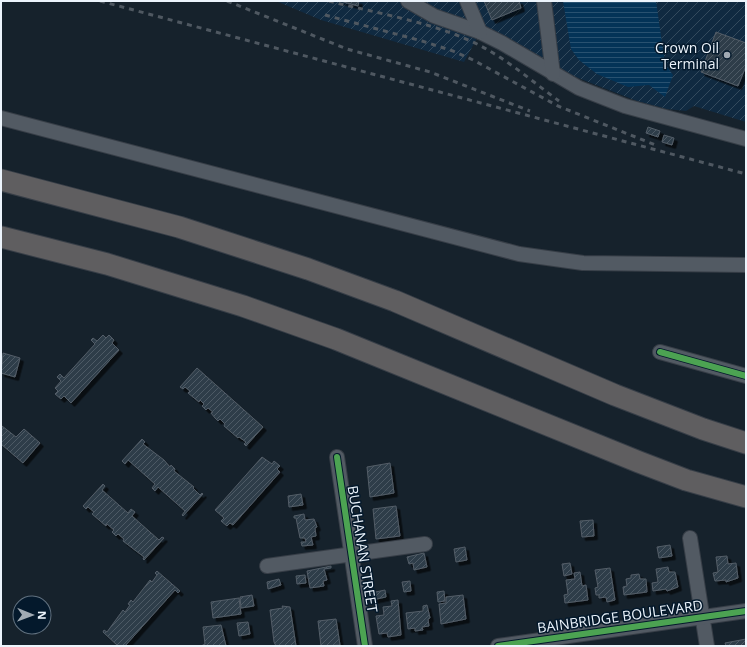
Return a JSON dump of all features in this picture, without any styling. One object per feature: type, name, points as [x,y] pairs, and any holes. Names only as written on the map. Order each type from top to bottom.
[{"type":"highway","points":[[1,180],[172,225],[308,269],[395,301],[615,395],[703,430],[746,443]]},
{"type":"highway","points":[[1,237],[107,264],[250,308],[336,339],[686,480],[746,497]]},
{"type":"street","points":[[408,1],[434,16],[480,32],[525,56],[553,74],[579,88],[625,106],[746,139]]},
{"type":"street","points":[[467,1],[480,32]]},
{"type":"street","points":[[536,1],[546,22]]},
{"type":"street","points":[[544,1],[553,74]]},
{"type":"street","points":[[1,118],[518,254],[583,263],[746,266]]},
{"type":"street","points":[[660,352],[746,376]]},
{"type":"street","name":"BUCHANAN STREET","points":[[337,457],[366,646]]},
{"type":"street","points":[[690,538],[706,646]]},
{"type":"street","points":[[267,566],[425,544]]},
{"type":"street","name":"BAINBRIDGE BOULEVARD","points":[[498,646],[746,610]]},
{"type":"shaded area","points":[[276,1],[746,1],[746,122],[694,106],[686,111],[667,109],[637,101],[573,76],[565,88],[477,38],[464,62],[321,20]]},
{"type":"shaded area","points":[[563,1],[656,1],[665,64],[673,75],[665,97],[649,85],[628,87],[597,74],[579,60],[571,49]]},
{"type":"building","points":[[340,1],[359,1],[358,6]]},
{"type":"building","points":[[484,1],[519,1],[521,8],[492,20]]},
{"type":"building","name":"Crown Oil Terminal","points":[[716,32],[746,43],[746,66],[738,86],[701,72]]},
{"type":"building","points":[[648,127],[660,131],[658,137],[646,133]]},
{"type":"building","points":[[664,135],[674,138],[672,145],[662,142]]},
{"type":"building","points":[[103,335],[106,338],[109,335],[114,340],[112,343],[119,350],[71,403],[64,396],[61,399],[55,394],[58,391],[55,388],[61,381],[57,377],[60,374],[64,378],[95,344],[91,340],[93,338],[97,341]]},
{"type":"building","points":[[3,353],[20,358],[15,377],[1,373]]},
{"type":"building","points":[[197,368],[263,427],[246,446],[244,444],[246,442],[239,437],[238,438],[224,426],[225,424],[220,419],[218,421],[211,413],[213,412],[208,408],[206,410],[202,406],[204,404],[200,400],[199,402],[188,393],[190,391],[185,387],[183,389],[180,387]]},
{"type":"building","points":[[2,426],[16,437],[24,429],[40,443],[23,463],[1,444]]},
{"type":"building","points":[[142,439],[145,442],[143,444],[164,460],[170,467],[171,465],[175,469],[174,471],[194,487],[193,488],[200,495],[202,493],[203,494],[183,516],[182,515],[185,511],[158,487],[155,491],[152,488],[155,484],[128,460],[125,464],[122,461]]},
{"type":"building","points":[[262,457],[272,464],[274,461],[280,466],[277,469],[280,472],[233,525],[230,523],[227,526],[221,521],[224,518],[215,510]]},
{"type":"building","points":[[390,463],[394,493],[370,497],[367,467]]},
{"type":"building","points":[[103,484],[105,486],[102,490],[128,513],[131,509],[135,512],[132,516],[159,540],[162,537],[164,538],[144,560],[144,557],[123,541],[124,539],[118,534],[116,536],[112,532],[114,530],[107,524],[106,526],[92,514],[94,512],[88,507],[86,509],[83,506]]},
{"type":"building","points":[[301,494],[303,505],[289,507],[288,496]]},
{"type":"building","points":[[396,506],[400,536],[376,539],[373,509]]},
{"type":"building","points":[[304,514],[305,520],[314,519],[317,527],[315,528],[316,536],[311,537],[313,545],[302,546],[301,542],[306,542],[305,538],[300,538],[296,518],[294,518],[294,516]]},
{"type":"building","points":[[593,520],[594,536],[582,537],[580,521]]},
{"type":"building","points":[[670,545],[672,556],[659,558],[657,547]]},
{"type":"building","points":[[465,547],[467,560],[456,562],[454,549]]},
{"type":"building","points":[[424,553],[427,567],[414,570],[413,563],[409,564],[407,557]]},
{"type":"building","points":[[727,556],[728,564],[736,563],[738,578],[726,582],[726,580],[715,581],[713,573],[718,572],[716,557]]},
{"type":"building","points":[[570,563],[572,574],[564,576],[562,564]]},
{"type":"building","points":[[331,566],[331,568],[324,569],[327,580],[323,581],[324,586],[310,588],[307,571]]},
{"type":"building","points":[[668,567],[669,572],[675,572],[678,587],[667,591],[666,589],[653,591],[652,583],[658,582],[656,569]]},
{"type":"building","points":[[610,568],[615,600],[607,602],[606,597],[599,598],[599,595],[596,595],[595,588],[598,587],[595,570]]},
{"type":"building","points":[[157,571],[180,591],[178,593],[175,590],[125,646],[118,646],[103,632],[104,630],[107,632],[123,610],[125,612],[130,605],[128,604],[131,600],[133,602],[150,580],[152,582],[157,575],[155,573]]},
{"type":"building","points":[[580,572],[582,586],[586,585],[588,600],[565,603],[564,595],[568,594],[566,580],[575,579],[574,573]]},
{"type":"building","points":[[639,574],[640,579],[646,579],[647,592],[624,595],[623,587],[627,586],[626,579],[631,578],[631,575]]},
{"type":"building","points":[[305,575],[306,583],[297,584],[296,576]]},
{"type":"building","points":[[279,579],[281,585],[268,589],[267,582]]},
{"type":"building","points":[[410,581],[411,591],[404,592],[402,582]]},
{"type":"building","points":[[385,590],[386,597],[372,600],[371,593]]},
{"type":"building","points":[[444,591],[445,601],[438,602],[437,592]]},
{"type":"building","points":[[252,595],[254,606],[241,608],[240,597]]},
{"type":"building","points":[[463,595],[466,619],[441,624],[439,604],[446,603],[446,597]]},
{"type":"building","points":[[239,598],[241,614],[213,618],[211,602]]},
{"type":"building","points":[[398,600],[401,635],[388,637],[387,633],[379,634],[376,616],[384,615],[383,607],[392,606],[391,601]]},
{"type":"building","points":[[427,605],[430,618],[428,619],[429,626],[422,627],[423,630],[415,631],[415,628],[408,629],[406,613],[423,611],[423,606]]},
{"type":"building","points":[[282,606],[290,607],[296,646],[276,646],[274,642],[270,610],[283,608]]},
{"type":"building","points":[[336,619],[340,645],[321,646],[318,621]]},
{"type":"building","points":[[248,622],[250,634],[239,636],[237,623]]},
{"type":"building","points":[[221,625],[226,646],[201,646],[205,644],[203,627]]},
{"type":"building","points":[[746,639],[746,646],[726,646],[725,643]]},
{"type":"railway","points":[[100,1],[746,174]]},
{"type":"railway","points":[[227,1],[347,49],[430,72],[530,111]]},
{"type":"railway","points":[[329,1],[425,24],[461,37],[500,57],[559,101]]},
{"type":"railway","points":[[325,15],[422,41],[453,51],[473,60],[558,106],[658,146]]},
{"type":"cycle path","points":[[660,352],[746,376]]},
{"type":"cycle path","points":[[337,457],[365,646]]},
{"type":"cycle path","points":[[498,646],[746,611]]},
{"type":"place","name":"Crown Oil Terminal","points":[[727,55]]}]
